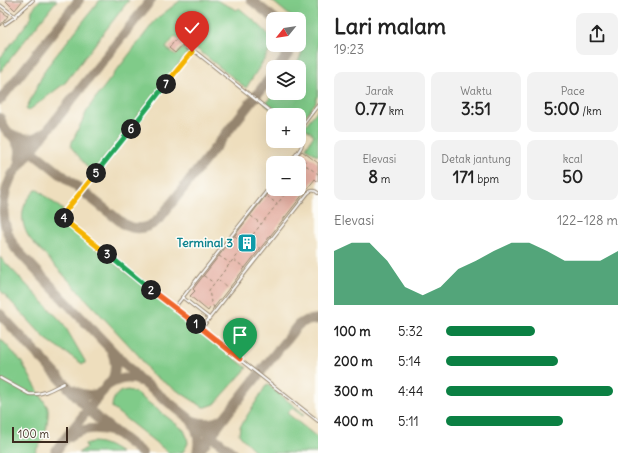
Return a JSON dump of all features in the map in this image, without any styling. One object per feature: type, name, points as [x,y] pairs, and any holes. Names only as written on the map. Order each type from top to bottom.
[{"type":"lane","points":[[5,24],[33,0]]},
{"type":"lane","points":[[0,5],[15,16]]},
{"type":"lane","points":[[184,46],[192,52],[197,53],[266,108]]},
{"type":"lane","points":[[192,52],[79,194],[64,215],[64,218],[174,308],[318,421]]},
{"type":"lane","points":[[306,121],[318,105]]},
{"type":"lane","points":[[294,156],[300,148]]},
{"type":"lane","points":[[201,329],[309,191],[313,190],[318,193]]},
{"type":"lane","points":[[174,308],[266,192]]},
{"type":"lane","points":[[182,297],[209,318]]},
{"type":"lane","points":[[0,378],[33,395],[43,393],[64,383]]},
{"type":"path","points":[[297,154],[305,160],[307,166],[318,174]]},
{"type":"path","points":[[266,196],[277,204]]},
{"type":"path","points":[[214,308],[211,302],[210,290],[283,196]]},
{"type":"path","points":[[250,216],[262,224]]},
{"type":"path","points":[[234,236],[246,244]]},
{"type":"path","points":[[250,239],[260,248]]},
{"type":"path","points":[[219,256],[230,264]]},
{"type":"path","points":[[234,259],[245,268]]},
{"type":"path","points":[[203,275],[214,284]]},
{"type":"path","points":[[218,279],[228,289]]},
{"type":"green space","points":[[40,0],[57,0],[0,72],[0,57],[31,18],[32,10]]},
{"type":"green space","points":[[100,0],[129,0],[65,83],[28,111],[26,109],[46,68]]},
{"type":"green space","points":[[181,0],[216,0],[237,10],[239,8],[257,23],[266,32],[266,52],[269,52],[246,88],[193,46],[191,48],[175,36],[166,48],[176,55],[182,48],[188,52],[93,172],[71,147],[72,142],[94,100],[160,16]]},
{"type":"green space","points":[[271,0],[318,0],[318,95],[316,102],[306,115],[306,108],[270,108],[265,104],[268,100],[306,100],[306,60],[299,60],[301,52],[306,52],[306,12],[286,12]]},
{"type":"green space","points":[[318,109],[318,156],[306,148],[314,135],[306,129],[306,124]]},
{"type":"green space","points":[[36,190],[63,210],[57,218],[247,368],[215,404],[203,407],[151,374],[139,356],[31,240],[25,230],[23,209],[28,199]]},
{"type":"green space","points":[[0,257],[63,323],[85,363],[81,363],[46,339],[0,290]]},
{"type":"green space","points":[[0,338],[21,361],[48,408],[48,419],[45,432],[35,453],[0,453]]},
{"type":"green space","points":[[267,384],[304,414],[303,416],[292,408],[287,413],[318,438],[318,453],[257,453],[241,437],[239,434],[240,427]]},
{"type":"green space","points":[[128,390],[136,393],[184,430],[188,443],[182,453],[169,453],[112,408],[116,395]]},
{"type":"green space","points":[[92,442],[104,444],[121,453],[78,453],[86,448],[85,444]]},
{"type":"building","points":[[5,0],[23,0],[15,10]]},
{"type":"building","points":[[0,10],[8,16],[0,26]]},
{"type":"building","points":[[177,38],[184,43],[175,53],[169,48]]},
{"type":"building","name":"Terminal 3","points":[[302,151],[318,163],[318,182],[315,179],[306,190],[306,156],[298,156]]},
{"type":"building","name":"Terminal 3","points":[[266,195],[302,196],[212,310],[210,308],[208,311],[190,296],[195,291],[193,289]]},
{"type":"taxiway","points":[[0,100],[79,0]]},
{"type":"taxiway","points":[[151,0],[12,175],[5,194],[3,212],[4,221],[10,239],[15,248],[139,379],[233,453]]},
{"type":"taxiway","points":[[251,0],[266,12]]},
{"type":"taxiway","points":[[284,60],[288,52]]},
{"type":"taxiway","points":[[0,118],[3,126],[9,133],[125,225],[134,228],[143,228],[152,225],[159,219],[266,83]]},
{"type":"taxiway","points":[[17,168],[20,154],[16,142],[11,134],[19,138],[28,139],[40,136],[44,133]]},
{"type":"taxiway","points":[[0,314],[96,417],[142,453]]},
{"type":"taxiway","points":[[198,453],[298,325],[305,321],[318,319]]},
{"type":"taxiway","points":[[55,453],[113,378],[115,365],[112,352]]},
{"type":"taxiway","points":[[108,385],[124,378],[140,381]]},
{"type":"taxiway","points":[[73,390],[80,394],[88,395],[103,391]]},
{"type":"taxiway","points":[[193,421],[209,423],[216,422],[224,418]]},
{"type":"taxiway","points":[[192,422],[198,437],[197,453]]},
{"type":"taxiway","points":[[69,437],[90,429],[102,429],[113,432]]},
{"type":"place","name":"Terminal 3","points":[[247,243]]},
{"type":"route","points":[[192,52],[64,213],[64,218],[67,222],[240,359]]}]
